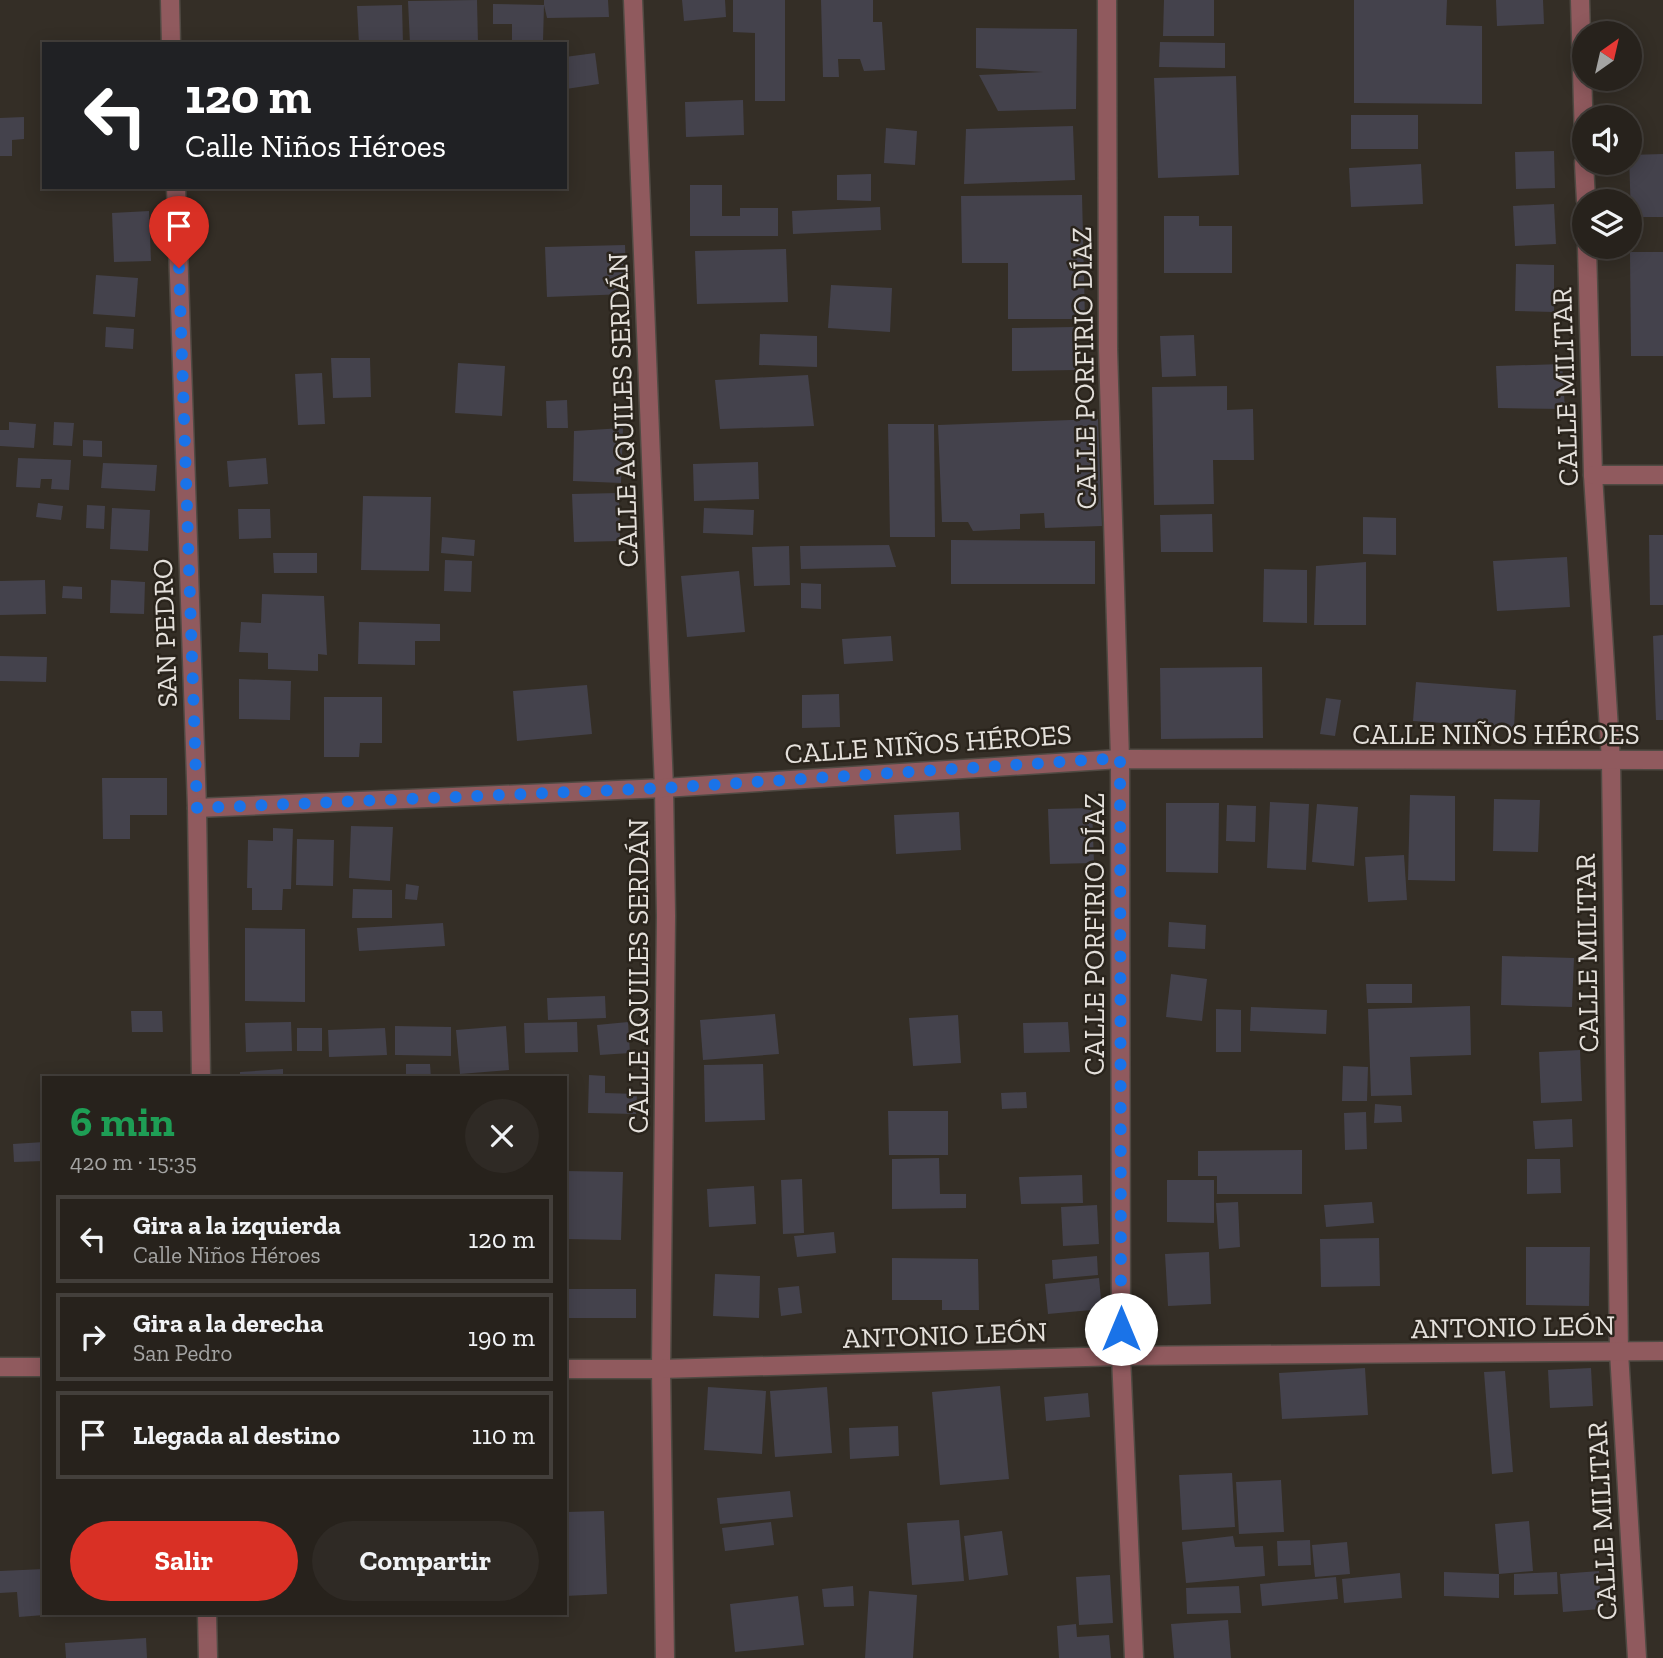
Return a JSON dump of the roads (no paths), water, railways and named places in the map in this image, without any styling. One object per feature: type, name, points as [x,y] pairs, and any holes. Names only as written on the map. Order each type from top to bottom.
[{"type":"street","points":[[170,0],[171,42]]},
{"type":"street","name":"CALLE AQUILES SERDÁN","points":[[633,0],[664,788],[666,916],[661,1369],[665,1658]]},
{"type":"street","name":"CALLE PORFIRIO DÍAZ","points":[[1107,0],[1108,349],[1120,758],[1121,1356],[1134,1658]]},
{"type":"street","points":[[1580,0],[1583,105]]},
{"type":"street","name":"SAN PEDRO","points":[[176,189],[197,808],[201,1076]]},
{"type":"street","name":"CALLE MILITAR","points":[[1587,259],[1593,475],[1611,761],[1619,1352],[1637,1658]]},
{"type":"street","points":[[1593,475],[1663,475]]},
{"type":"street","name":"CALLE NIÑOS HÉROES","points":[[197,808],[664,788],[1120,758],[1663,760]]},
{"type":"street","name":"ANTONIO LEÓN","points":[[567,1369],[661,1369],[1121,1356],[1663,1351]]},
{"type":"street","points":[[0,1367],[42,1367]]},
{"type":"street","points":[[207,1615],[208,1658]]}]
